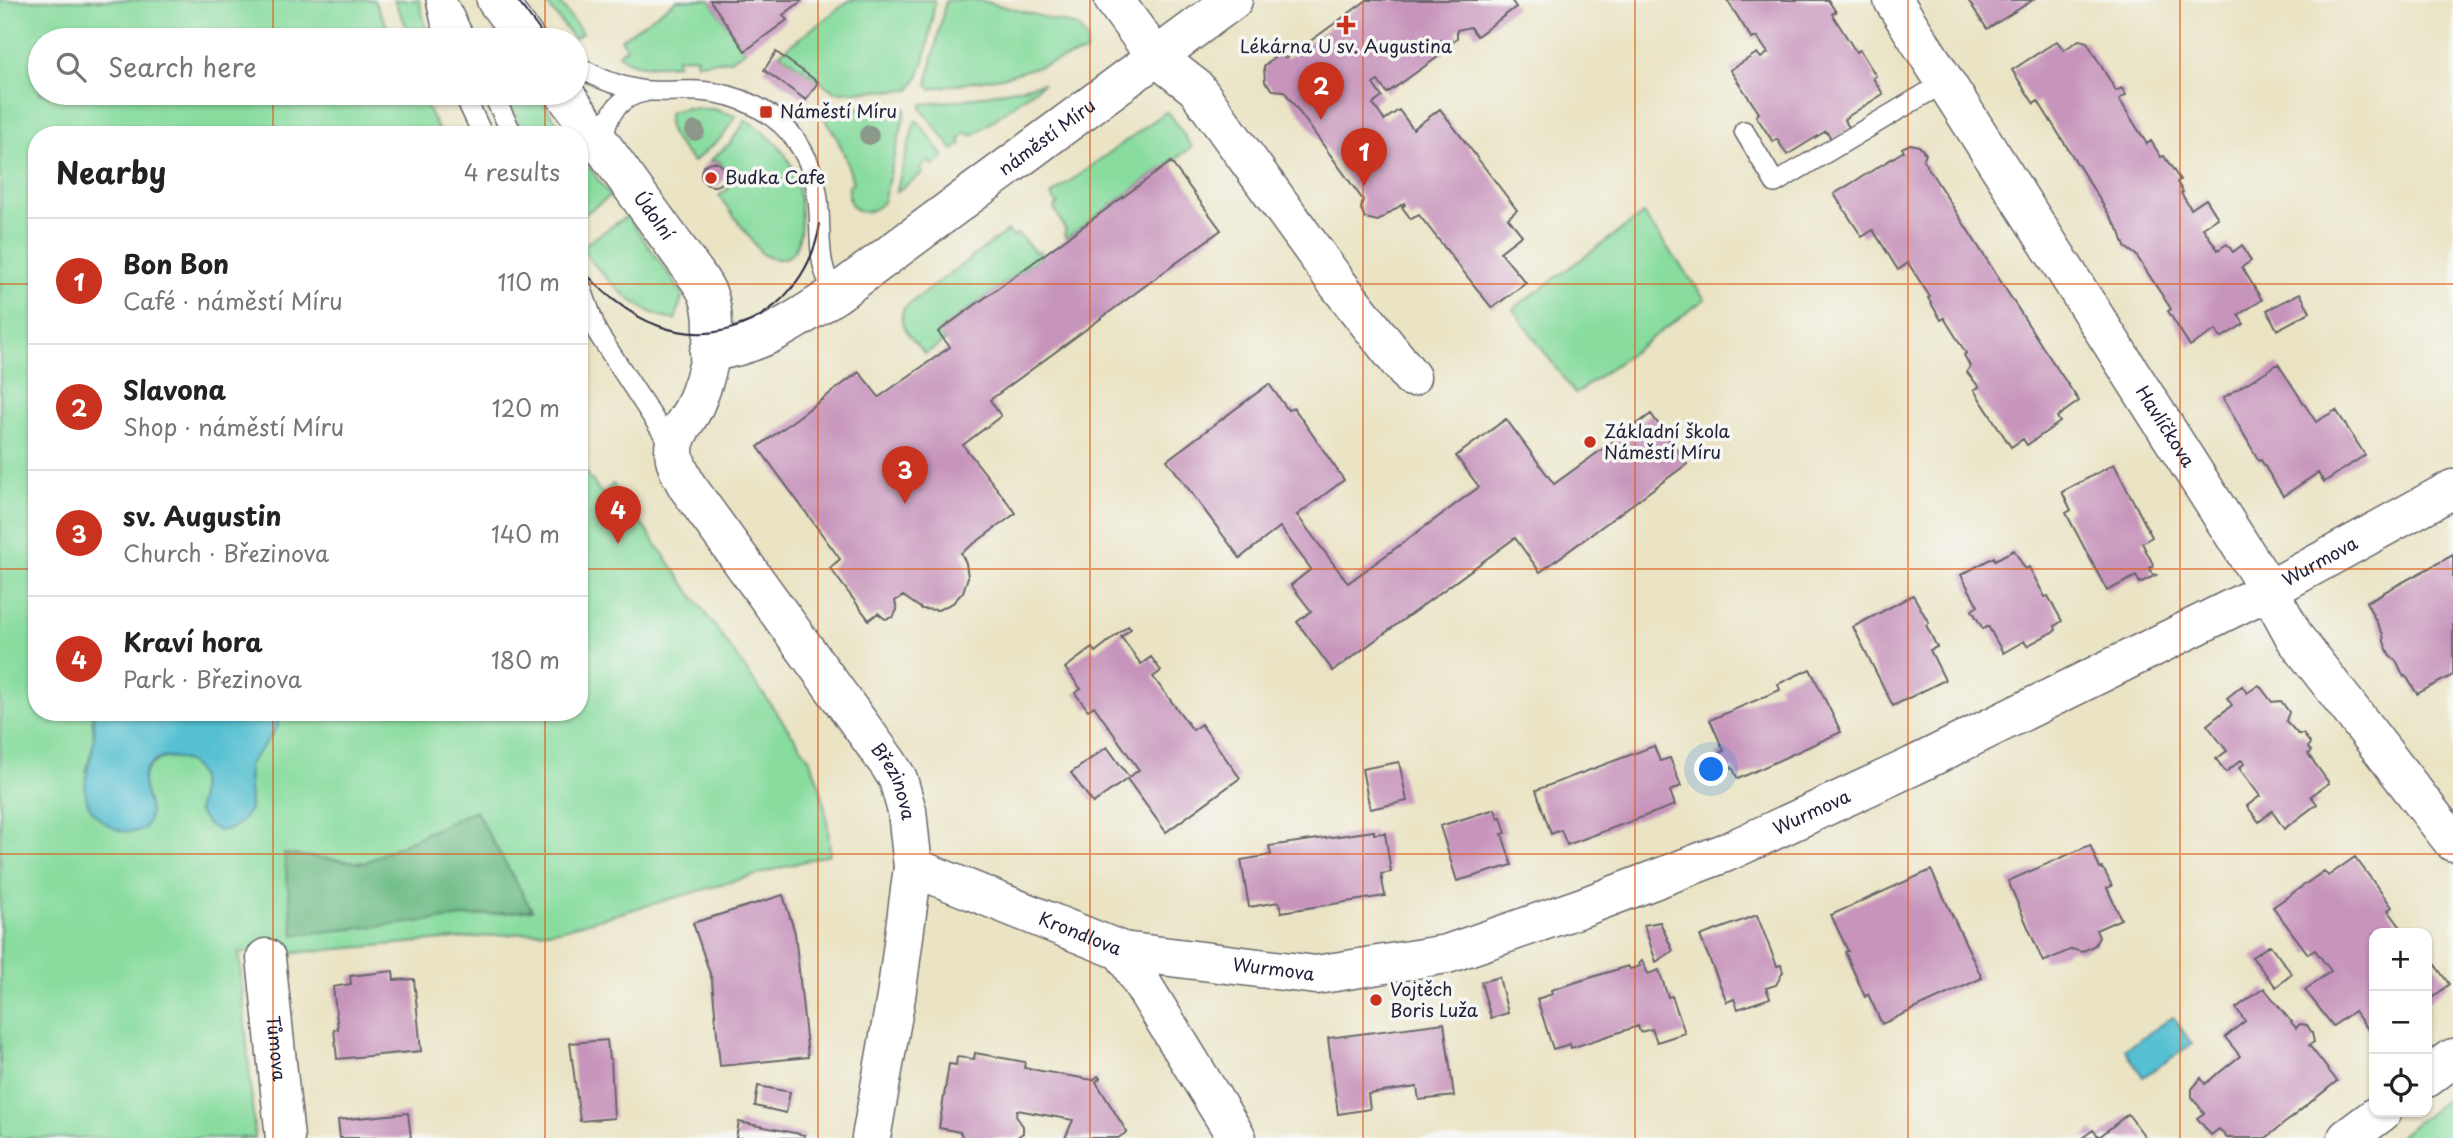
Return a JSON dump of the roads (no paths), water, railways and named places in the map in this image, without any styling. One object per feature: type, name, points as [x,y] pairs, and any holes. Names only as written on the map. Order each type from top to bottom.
[{"type":"street","points":[[496,0],[519,28]]},
{"type":"street","points":[[1115,0],[1155,57],[1196,88],[1337,284],[1411,377]]},
{"type":"street","name":"náměstí Míru","points":[[709,352],[751,344],[775,333],[835,294],[1233,0]]},
{"type":"street","name":"Havlíčkova","points":[[1893,0],[2269,590],[2295,638],[2453,842]]},
{"type":"street","name":"Údolní","points":[[573,105],[702,284],[711,308],[709,352]]},
{"type":"street","points":[[674,450],[678,432],[699,394],[709,352]]},
{"type":"street","name":"Březinova","points":[[674,450],[675,461],[687,486],[898,779],[907,811],[913,867],[895,997],[871,1138]]},
{"type":"street","name":"Wurmova","points":[[1122,951],[1316,975],[1447,954],[1583,907],[1727,852],[1913,766],[2269,590],[2453,489]]},
{"type":"street","name":"Krondlova","points":[[913,867],[1122,951],[1237,1138]]},
{"type":"street","name":"Tůmova","points":[[266,958],[285,1138]]},
{"type":"street","points":[[2432,1074],[2453,1058]]},
{"type":"street","points":[[2347,1138],[2375,1117]]},
{"type":"lane","points":[[436,0],[442,28]]},
{"type":"lane","points":[[446,0],[460,28]]},
{"type":"lane","points":[[588,71],[612,84],[653,91],[698,91],[733,96],[766,112],[790,133],[805,155],[815,181],[820,210],[820,255],[827,282],[835,294]]},
{"type":"lane","points":[[1744,131],[1775,183],[1945,82]]},
{"type":"lane","points":[[607,152],[605,130],[614,109],[631,95],[653,91]]},
{"type":"lane","points":[[469,105],[480,126]]},
{"type":"lane","points":[[498,105],[508,126]]},
{"type":"lane","points":[[588,306],[597,332],[674,450]]},
{"type":"water","points":[[93,721],[278,721],[277,728],[248,765],[250,809],[242,821],[232,828],[219,831],[207,824],[198,812],[201,787],[197,771],[185,761],[170,757],[154,761],[143,778],[150,816],[144,829],[121,831],[96,816],[89,806],[85,786]]},
{"type":"water","points":[[2173,1017],[2192,1044],[2143,1077],[2125,1049]]},
{"type":"tram line","points":[[517,0],[538,28]]},
{"type":"tram line","points":[[588,275],[615,301],[647,321],[687,333],[714,332],[740,326],[763,314],[784,297],[813,252],[820,224]]},
{"type":"place","name":"Lékárna U sv. Augustina","points":[[1346,25]]},
{"type":"place","name":"Náměstí Míru","points":[[766,112]]},
{"type":"place","name":"Slavona","points":[[1321,120]]},
{"type":"place","name":"Budka Cafe","points":[[711,178]]},
{"type":"place","name":"Bon Bon","points":[[1364,186]]},
{"type":"place","name":"Základní škola Náměstí Míru","points":[[1590,442]]},
{"type":"place","name":"sv. Augustin","points":[[905,504]]},
{"type":"place","name":"Kraví hora","points":[[618,544]]},
{"type":"place","name":"Vojtěch Boris Luža","points":[[1376,1000]]}]
